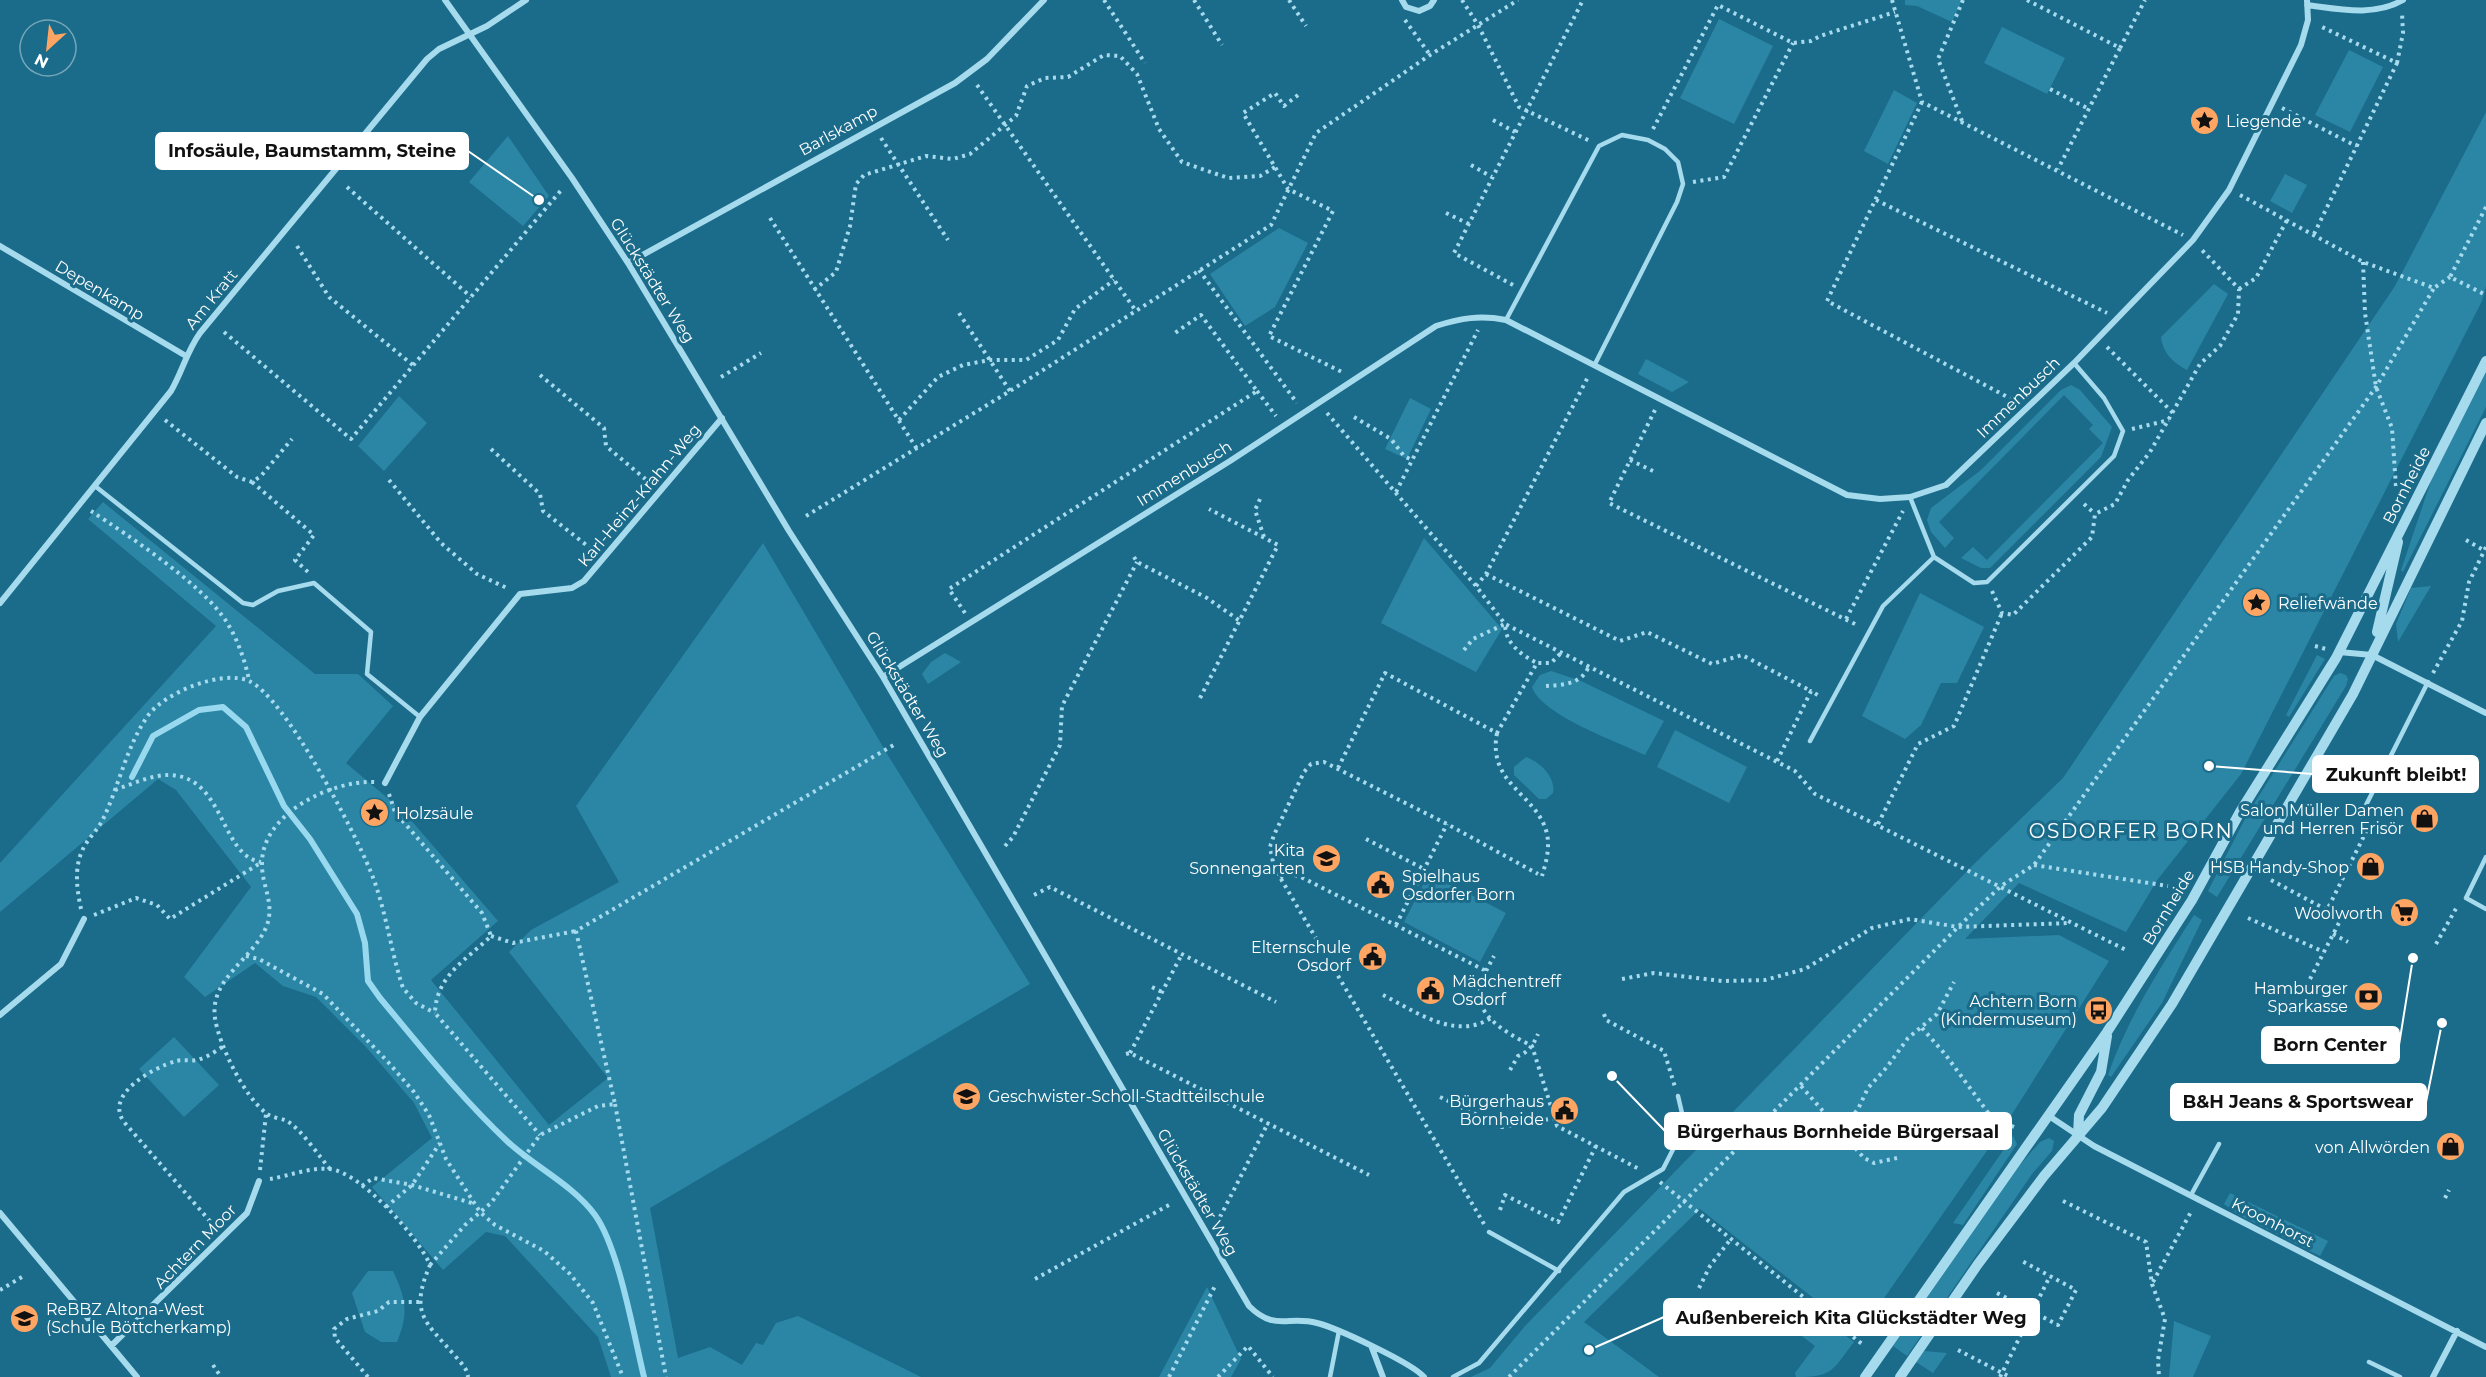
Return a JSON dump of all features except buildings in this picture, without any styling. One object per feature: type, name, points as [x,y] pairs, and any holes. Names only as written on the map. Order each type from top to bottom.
[{"type":"street","name":"Glückstädter Weg","points":[[445,0],[572,178],[628,263],[789,531],[883,677],[1249,1306],[1269,1321],[1308,1321],[1339,1331],[1410,1366],[1424,1377]]},
{"type":"street","name":"Am Kratt","points":[[0,603],[171,392],[179,378],[186,356],[200,333],[427,59],[439,49],[470,34],[526,0]]},
{"type":"street","name":"Barlskamp","points":[[628,263],[955,83],[987,59],[1044,0]]},
{"type":"street","points":[[1402,0],[1406,7],[1419,11],[1430,6],[1434,0]]},
{"type":"street","name":"Immenbusch","points":[[883,677],[1284,426],[1436,326],[1460,318],[1485,316],[1506,320],[1847,495],[1880,499],[1910,497],[1946,484],[2074,363],[2193,240],[2229,189],[2301,45],[2308,20],[2307,2],[2346,10],[2385,9],[2402,0]]},
{"type":"street","name":"Depenkamp","points":[[0,246],[186,356]]},
{"type":"street","name":"Bornheide","points":[[1865,1377],[2107,1032],[2192,900],[2240,812],[2339,652],[2486,361]]},
{"type":"street","name":"Karl-Heinz-Krahn-Weg","points":[[520,594],[572,588],[584,581],[722,418]]},
{"type":"street","points":[[1900,1377],[1978,1264],[2044,1176],[2102,1108],[2172,1004],[2353,694],[2486,423]]},
{"type":"street","points":[[2372,655],[2402,524]]},
{"type":"street","points":[[385,783],[420,717],[520,594]]},
{"type":"street","points":[[2339,652],[2372,655],[2486,713]]},
{"type":"street","points":[[0,1015],[61,964],[84,920]]},
{"type":"street","points":[[2078,1136],[2079,1115],[2101,1072],[2107,1032]]},
{"type":"street","name":"Kroonhorst","points":[[2049,1116],[2078,1136],[2486,1347]]},
{"type":"street","name":"Achtern Moor","points":[[111,1346],[248,1213],[259,1181]]},
{"type":"street","points":[[0,1214],[137,1377]]},
{"type":"street","points":[[2433,1377],[2457,1331]]},
{"type":"street","points":[[1372,1348],[1383,1377]]},
{"type":"lane","points":[[1506,320],[1599,146],[1622,135],[1648,140],[1665,148],[1678,162],[1683,184],[1677,202],[1594,364]]},
{"type":"lane","points":[[1910,497],[1934,557],[1974,583],[1987,582],[2114,456],[2123,431],[2104,398],[2074,363]]},
{"type":"lane","points":[[95,486],[243,603],[253,605],[278,591],[314,583],[371,632],[368,674],[420,717]]},
{"type":"lane","points":[[1810,741],[1867,630],[1883,606],[1934,557]]},
{"type":"lane","points":[[2363,811],[2429,682]]},
{"type":"lane","points":[[2486,857],[2466,898],[2486,909]]},
{"type":"lane","points":[[1454,1377],[1479,1363],[1624,1192],[1663,1169],[1685,1126],[1678,1096]]},
{"type":"lane","points":[[2191,1195],[2219,1144]]},
{"type":"lane","points":[[1489,1232],[1559,1271]]},
{"type":"lane","points":[[1330,1377],[1339,1331]]},
{"type":"lane","points":[[2369,1362],[2400,1377]]},
{"type":"path","points":[[1104,0],[1145,63]]},
{"type":"path","points":[[1194,0],[1222,45]]},
{"type":"path","points":[[1289,0],[1306,26]]},
{"type":"path","points":[[1462,0],[1478,26],[1519,107],[1599,146]]},
{"type":"path","points":[[806,516],[1010,391],[1271,225],[1316,133],[1430,55],[1518,0]]},
{"type":"path","points":[[1523,290],[1454,253],[1583,0]]},
{"type":"path","points":[[1892,0],[1922,102],[1827,301],[2027,408]]},
{"type":"path","points":[[1963,0],[1938,59],[1963,122]]},
{"type":"path","points":[[2027,0],[2120,48]]},
{"type":"path","points":[[2058,169],[2145,0]]},
{"type":"path","points":[[2314,234],[2397,63],[2403,33],[2402,0]]},
{"type":"path","points":[[1648,140],[1718,5],[1793,43],[1811,41],[1895,12]]},
{"type":"path","points":[[1402,17],[1430,55]]},
{"type":"path","points":[[2308,20],[2397,63]]},
{"type":"path","points":[[1683,184],[1724,177],[1793,43]]},
{"type":"path","points":[[814,290],[836,272],[850,226],[856,184],[864,175],[926,156],[953,159],[970,154],[1016,116],[1027,86],[1045,78],[1068,77],[1104,55],[1120,56],[1137,74],[1159,129],[1182,162],[1228,178],[1260,176],[1275,167]]},
{"type":"path","points":[[977,85],[1136,311]]},
{"type":"path","points":[[2050,89],[2089,109]]},
{"type":"path","points":[[1298,95],[1284,106],[1275,93],[1243,114],[1288,189],[1333,211],[1269,336],[1355,379]]},
{"type":"path","points":[[1922,102],[2058,169],[2193,240],[2239,290],[2238,314],[2220,346],[2200,364],[2169,420],[2115,504],[2095,514],[2092,537],[2013,615],[2002,613]]},
{"type":"path","points":[[2272,103],[2356,146]]},
{"type":"path","points":[[1493,120],[1515,132]]},
{"type":"path","points":[[881,138],[948,240]]},
{"type":"path","points":[[1471,165],[1492,177]]},
{"type":"path","points":[[224,332],[351,439],[572,178]]},
{"type":"path","points":[[347,187],[471,297]]},
{"type":"path","points":[[2229,189],[2363,262],[2434,288]]},
{"type":"path","points":[[1876,201],[2118,318]]},
{"type":"path","points":[[1509,1377],[1958,927],[2001,886],[2034,865],[2376,387],[2434,288],[2450,277],[2486,207]]},
{"type":"path","points":[[1446,213],[1469,224]]},
{"type":"path","points":[[770,218],[917,449]]},
{"type":"path","points":[[2239,290],[2256,278],[2287,220]]},
{"type":"path","points":[[297,246],[329,297],[414,366]]},
{"type":"path","points":[[2363,262],[2366,313],[2376,387],[2392,428],[2396,486]]},
{"type":"path","points":[[1199,270],[1304,413]]},
{"type":"path","points":[[2450,277],[2486,295]]},
{"type":"path","points":[[899,420],[938,377],[963,365],[990,360],[1026,360],[1058,340],[1075,309],[1114,280]]},
{"type":"path","points":[[959,313],[1010,391]]},
{"type":"path","points":[[1175,333],[1201,315],[1284,426]]},
{"type":"path","points":[[1396,492],[1485,316]]},
{"type":"path","points":[[2098,338],[2173,413]]},
{"type":"path","points":[[721,377],[761,353]]},
{"type":"path","points":[[1476,585],[1486,574],[1594,364]]},
{"type":"path","points":[[540,375],[604,428],[606,446],[660,492]]},
{"type":"path","points":[[971,623],[950,589],[1257,391]]},
{"type":"path","points":[[1660,399],[1609,503],[1867,630]]},
{"type":"path","points":[[1320,402],[1338,428],[1476,585],[1505,624],[1560,654],[1777,761],[1795,771],[1815,794],[2126,950]]},
{"type":"path","points":[[1354,417],[1391,439],[1404,456],[1412,460]]},
{"type":"path","points":[[165,420],[237,477],[252,482],[314,535],[295,560],[314,583]]},
{"type":"path","points":[[2123,431],[2169,420]]},
{"type":"path","points":[[252,482],[261,476],[292,439]]},
{"type":"path","points":[[491,449],[540,494],[543,511],[604,559]]},
{"type":"path","points":[[1630,460],[1653,471]]},
{"type":"path","points":[[389,480],[448,549],[477,574],[520,594]]},
{"type":"path","points":[[1846,619],[1910,497]]},
{"type":"path","points":[[1260,499],[1255,510],[1264,538]]},
{"type":"path","points":[[1200,698],[1278,545],[1209,509]]},
{"type":"path","points":[[91,511],[194,587],[224,618],[234,634],[249,680]]},
{"type":"path","points":[[2429,682],[2462,621],[2469,582],[2485,549],[2466,540]]},
{"type":"path","points":[[1005,846],[1013,837],[1060,745],[1062,706],[1135,559],[1208,598],[1240,621]]},
{"type":"path","points":[[1486,574],[1620,641],[1647,632],[1712,664],[1742,655],[1830,702]]},
{"type":"path","points":[[1878,824],[1918,744],[1954,726],[2002,613],[1987,582]]},
{"type":"path","points":[[1464,650],[1473,639],[1505,624]]},
{"type":"path","points":[[1505,624],[1505,632],[1517,651],[1537,663],[1551,663],[1560,654]]},
{"type":"path","points":[[1489,1232],[1280,877],[1270,856],[1270,847],[1304,772],[1317,762],[1324,762],[1447,824],[1540,875],[1548,847],[1547,835],[1538,815],[1510,785],[1496,756],[1497,733],[1537,663]]},
{"type":"path","points":[[1546,686],[1575,681],[1586,674],[1588,668]]},
{"type":"path","points":[[1338,768],[1385,673],[1497,733]]},
{"type":"path","points":[[262,862],[170,918],[157,905],[136,898],[84,920],[76,885],[81,852],[104,818],[143,723],[162,702],[198,683],[225,677],[249,680],[270,697],[296,732],[330,791],[370,870],[403,988],[416,1003],[435,1013],[540,1135]]},
{"type":"path","points":[[1777,761],[1811,691]]},
{"type":"path","points":[[491,936],[513,943],[576,930],[897,743]]},
{"type":"path","points":[[114,790],[154,777],[168,775],[184,778],[198,785],[216,806],[242,854],[252,861],[262,862]]},
{"type":"path","points":[[430,1265],[424,1251],[386,1207],[362,1186],[330,1168],[288,1122],[266,1114],[233,1072],[215,1018],[215,1002],[220,988],[260,940],[267,925],[271,907],[262,862],[275,826],[303,803],[357,781],[385,783],[395,812],[482,913],[491,936]]},
{"type":"path","points":[[2326,910],[2374,814]]},
{"type":"path","points":[[1396,925],[1447,824]]},
{"type":"path","points":[[1366,839],[1424,869]]},
{"type":"path","points":[[2034,865],[2168,885]]},
{"type":"path","points":[[1280,877],[1288,874],[1299,876],[1486,971]]},
{"type":"path","points":[[2271,880],[2342,917],[2310,979]]},
{"type":"path","points":[[1034,895],[1050,887],[1276,1002]]},
{"type":"path","points":[[2436,944],[2454,908],[2466,898]]},
{"type":"path","points":[[2248,918],[2324,952]]},
{"type":"path","points":[[1622,979],[1654,973],[1722,981],[1765,980],[1804,969],[1872,928],[1910,919],[1958,927],[2072,923]]},
{"type":"path","points":[[576,930],[615,1104],[666,1377]]},
{"type":"path","points":[[2333,934],[2348,942]]},
{"type":"path","points":[[435,1013],[438,988],[491,936]]},
{"type":"path","points":[[1182,954],[1128,1054],[1369,1175]]},
{"type":"path","points":[[246,956],[258,959],[323,994],[414,1092],[446,1159],[480,1212],[495,1225],[544,1251],[570,1274],[593,1303],[623,1377]]},
{"type":"path","points":[[1494,956],[1479,992],[1485,1011],[1503,1030],[1532,1046],[1557,1126],[1650,1176],[1862,1344]]},
{"type":"path","points":[[1840,1131],[1858,1109],[1868,1088],[1908,1038],[1937,1014],[1954,982]]},
{"type":"path","points":[[1152,987],[1162,992]]},
{"type":"path","points":[[1383,995],[1434,1021],[1452,1026],[1469,1026],[1491,1018]]},
{"type":"path","points":[[1605,1014],[1606,1020],[1665,1051],[1678,1096]]},
{"type":"path","points":[[1922,1028],[1945,1054],[1992,1118],[2014,1126]]},
{"type":"path","points":[[1510,1070],[1518,1056],[1532,1046],[1538,1034]]},
{"type":"path","points":[[224,1046],[200,1059],[177,1061],[130,1086],[122,1096],[118,1114],[210,1222],[226,1235]]},
{"type":"path","points":[[1800,1086],[1864,1158],[1874,1163],[1897,1158]]},
{"type":"path","points":[[1440,1097],[1502,1127],[1555,1118]]},
{"type":"path","points":[[468,1377],[464,1366],[427,1323],[419,1302],[421,1287],[430,1265],[480,1212],[540,1135],[598,1106],[615,1104]]},
{"type":"path","points":[[266,1114],[259,1181],[330,1168]]},
{"type":"path","points":[[1220,1217],[1268,1124]]},
{"type":"path","points":[[386,1207],[412,1185],[440,1143]]},
{"type":"path","points":[[1500,1210],[1505,1195],[1558,1222],[1596,1146]]},
{"type":"path","points":[[362,1186],[373,1178],[412,1185],[476,1204]]},
{"type":"path","points":[[2445,1198],[2449,1190]]},
{"type":"path","points":[[2152,1284],[2198,1199]]},
{"type":"path","points":[[2063,1201],[2146,1242],[2152,1284],[2165,1318],[2158,1360],[2159,1377]]},
{"type":"path","points":[[1035,1279],[1169,1205]]},
{"type":"path","points":[[1699,1288],[1710,1266],[1730,1240]]},
{"type":"path","points":[[1997,1293],[2058,1325],[2076,1290],[2020,1260]]},
{"type":"path","points":[[2001,1375],[2050,1276]]},
{"type":"path","points":[[0,1290],[22,1278]]},
{"type":"path","points":[[1169,1377],[1215,1284]]},
{"type":"path","points":[[368,1377],[335,1338],[334,1329],[347,1319],[378,1311],[389,1302],[419,1302]]},
{"type":"path","points":[[1218,1377],[1248,1346],[1273,1377]]},
{"type":"path","points":[[1958,1350],[2001,1375],[2010,1377]]},
{"type":"path","points":[[213,1365],[220,1377]]},
{"type":"shaded area","points":[[1905,0],[1962,0],[1952,22],[1917,6],[1905,5]]},
{"type":"shaded area","points":[[1719,19],[1773,46],[1734,124],[1680,98]]},
{"type":"shaded area","points":[[2002,27],[2065,58],[2047,94],[1984,63]]},
{"type":"shaded area","points":[[2349,50],[2383,67],[2350,132],[2315,115]]},
{"type":"shaded area","points":[[1894,90],[1917,103],[1888,164],[1864,151]]},
{"type":"shaded area","points":[[2486,112],[2486,286],[2482,301],[2241,774],[2158,879],[2126,932],[2019,883],[1965,939],[2059,935],[2109,961],[2007,1122],[1859,1334],[1700,1209],[1584,1322],[1659,1377],[1471,1377],[1490,1368],[1525,1326],[1974,864],[2063,778],[2395,286]]},
{"type":"shaded area","points":[[508,136],[549,196],[523,226],[469,182]]},
{"type":"shaded area","points":[[2285,174],[2307,185],[2292,213],[2270,201]]},
{"type":"shaded area","points":[[1279,228],[1308,243],[1275,307],[1245,326],[1210,274]]},
{"type":"shaded area","points":[[2214,284],[2228,294],[2187,370],[2169,356],[2161,337]]},
{"type":"shaded area","points":[[1646,359],[1689,382],[1672,392],[1638,374]]},
{"type":"shaded area","points":[[2486,372],[2486,407],[2403,572],[2401,570],[2432,478]]},
{"type":"shaded area","points":[[2071,385],[2080,390],[2112,427],[2101,457],[1990,568],[1981,568],[1961,558],[1973,547],[1987,560],[2103,443],[2089,429],[2093,425],[2064,395],[1939,522],[1954,538],[1945,548],[1931,532],[1927,520],[1931,508],[1981,470],[2061,390]]},
{"type":"shaded area","points":[[399,396],[427,423],[384,471],[358,446]]},
{"type":"shaded area","points":[[1410,398],[1431,409],[1407,459],[1385,449]]},
{"type":"shaded area","points":[[103,502],[315,674],[358,674],[393,706],[346,763],[403,811],[498,921],[431,980],[549,1125],[608,1078],[509,952],[531,930],[619,882],[576,806],[763,543],[889,757],[1030,984],[650,1208],[678,1358],[710,1347],[742,1365],[756,1343],[763,1345],[776,1323],[798,1316],[921,1377],[611,1377],[598,1337],[505,1236],[486,1232],[443,1270],[372,1187],[432,1138],[414,1103],[366,1047],[316,997],[283,986],[255,963],[205,997],[184,977],[251,887],[176,790],[158,779],[0,912],[0,863],[216,626],[88,519]]},
{"type":"shaded area","points":[[1424,538],[1502,629],[1476,672],[1381,623]]},
{"type":"shaded area","points":[[2431,586],[2398,642],[2396,624],[2411,588]]},
{"type":"shaded area","points":[[1920,593],[1984,627],[1957,683],[1941,683],[1921,725],[1905,739],[1862,716]]},
{"type":"shaded area","points":[[945,653],[961,662],[928,684],[922,674],[931,662]]},
{"type":"shaded area","points":[[2317,655],[2325,659],[2289,717],[2286,715]]},
{"type":"shaded area","points":[[1551,671],[1581,681],[1664,721],[1645,755],[1582,727],[1550,708],[1538,697],[1532,687],[1540,675]]},
{"type":"shaded area","points":[[2340,673],[2346,675],[2348,679],[2346,686],[2217,897],[2208,891],[2247,815],[2334,676]]},
{"type":"shaded area","points":[[1675,730],[1747,767],[1729,803],[1657,767]]},
{"type":"shaded area","points":[[1526,757],[1537,762],[1552,781],[1553,793],[1546,799],[1539,799],[1514,775],[1514,767]]},
{"type":"shaded area","points":[[1429,873],[1506,913],[1480,962],[1404,922]]},
{"type":"shaded area","points":[[2194,915],[2202,920],[2162,1003],[2111,1077],[2108,1075],[2135,1013]]},
{"type":"shaded area","points":[[174,1037],[219,1085],[184,1117],[139,1069]]},
{"type":"shaded area","points":[[2013,1136],[2017,1144],[1963,1225],[1953,1223]]},
{"type":"shaded area","points":[[2049,1138],[2054,1141],[2052,1151],[2032,1174],[1907,1356],[1893,1346],[2019,1166],[2040,1142]]},
{"type":"shaded area","points":[[2230,1193],[2328,1241],[2320,1256],[2239,1215],[2224,1204]]},
{"type":"shaded area","points":[[368,1271],[393,1271],[404,1306],[403,1323],[397,1342],[381,1342],[365,1332],[352,1293]]},
{"type":"shaded area","points":[[1207,1287],[1241,1359],[1231,1377],[1159,1377]]},
{"type":"shaded area","points":[[1806,1305],[1854,1342],[1831,1370],[1808,1377],[1796,1377],[1795,1373],[1815,1346],[1790,1327]]},
{"type":"shaded area","points":[[2174,1321],[2211,1336],[2193,1377],[2169,1377]]},
{"type":"shaded area","points":[[1924,1351],[1947,1353],[1933,1373],[1916,1362]]},
{"type":"waterway","points":[[132,777],[153,736],[199,710],[223,707],[246,727],[284,806],[310,839],[357,914],[365,943],[368,981],[380,998],[474,1108],[508,1142],[576,1194],[595,1215],[604,1230],[618,1270],[644,1377]]},
{"type":"place","name":"Liegende","points":[[2205,121]]},
{"type":"place","name":"Infosäule, Baumstamm, Steine","points":[[539,200]]},
{"type":"place","name":"Reliefwände","points":[[2257,603]]},
{"type":"place","name":"Zukunft bleibt!","points":[[2209,766]]},
{"type":"place","name":"Holzsäule","points":[[375,813]]},
{"type":"place","name":"Salon Müller Damen und Herren Frisör","points":[[2425,819]]},
{"type":"place","name":"Kita Sonnengarten","points":[[1326,859]]},
{"type":"place","name":"HSB Handy-Shop","points":[[2370,867]]},
{"type":"place","name":"Spielhaus Osdorfer Born","points":[[1381,885]]},
{"type":"place","name":"Woolworth","points":[[2404,913]]},
{"type":"place","name":"Elternschule Osdorf","points":[[1372,956]]},
{"type":"place","name":"Born Center","points":[[2413,958]]},
{"type":"place","name":"Mädchentreff Osdorf","points":[[1431,990]]},
{"type":"place","name":"Hamburger Sparkasse","points":[[2369,997]]},
{"type":"place","name":"Achtern Born (Kindermuseum)","points":[[2098,1010]]},
{"type":"place","name":"B&H Jeans & Sportswear","points":[[2442,1023]]},
{"type":"place","name":"Bürgerhaus Bornheide Bürgersaal","points":[[1612,1076]]},
{"type":"place","name":"Geschwister-Scholl-Stadtteilschule","points":[[967,1096]]},
{"type":"place","name":"Bürgerhaus Bornheide","points":[[1565,1110]]},
{"type":"place","name":"von Allwörden","points":[[2451,1147]]},
{"type":"place","name":"ReBBZ Altona-West (Schule Böttcherkamp)","points":[[25,1318]]},
{"type":"place","name":"Außenbereich Kita Glückstädter Weg","points":[[1589,1350]]},
{"type":"district","name":"OSDORFER BORN","points":[[2131,831]]}]
